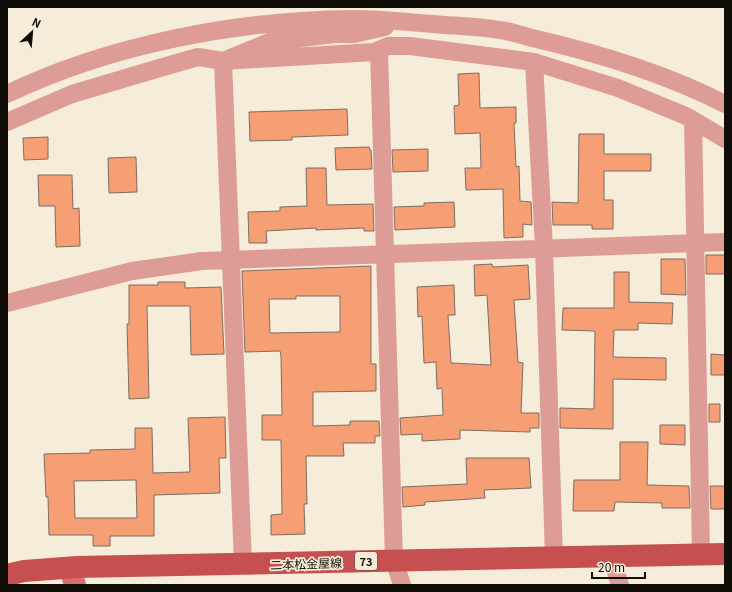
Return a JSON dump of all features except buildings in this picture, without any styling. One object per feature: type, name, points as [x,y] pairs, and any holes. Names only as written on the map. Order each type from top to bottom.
[{"type":"main road","name":"二本松金屋線","points":[[7,575],[24,571],[72,576],[243,564],[725,554]]},
{"type":"street","points":[[7,94],[28,84],[70,68],[116,54],[172,40],[235,27],[288,21],[356,19],[499,30],[559,43],[617,60],[698,91],[725,104]]},
{"type":"street","points":[[223,61],[269,42],[334,34],[354,34],[392,26],[396,21]]},
{"type":"street","points":[[7,122],[72,94],[198,58],[223,61],[355,54],[374,52],[388,46],[410,46],[534,62],[618,88],[693,120],[725,139]]},
{"type":"street","points":[[379,50],[394,560],[402,585]]},
{"type":"street","points":[[223,61],[243,564]]},
{"type":"street","points":[[534,62],[544,248],[554,557]]},
{"type":"street","points":[[693,120],[701,554]]},
{"type":"street","points":[[7,303],[132,271],[202,261],[384,256],[544,248],[725,242]]},
{"type":"street","points":[[612,556],[620,585]]}]
